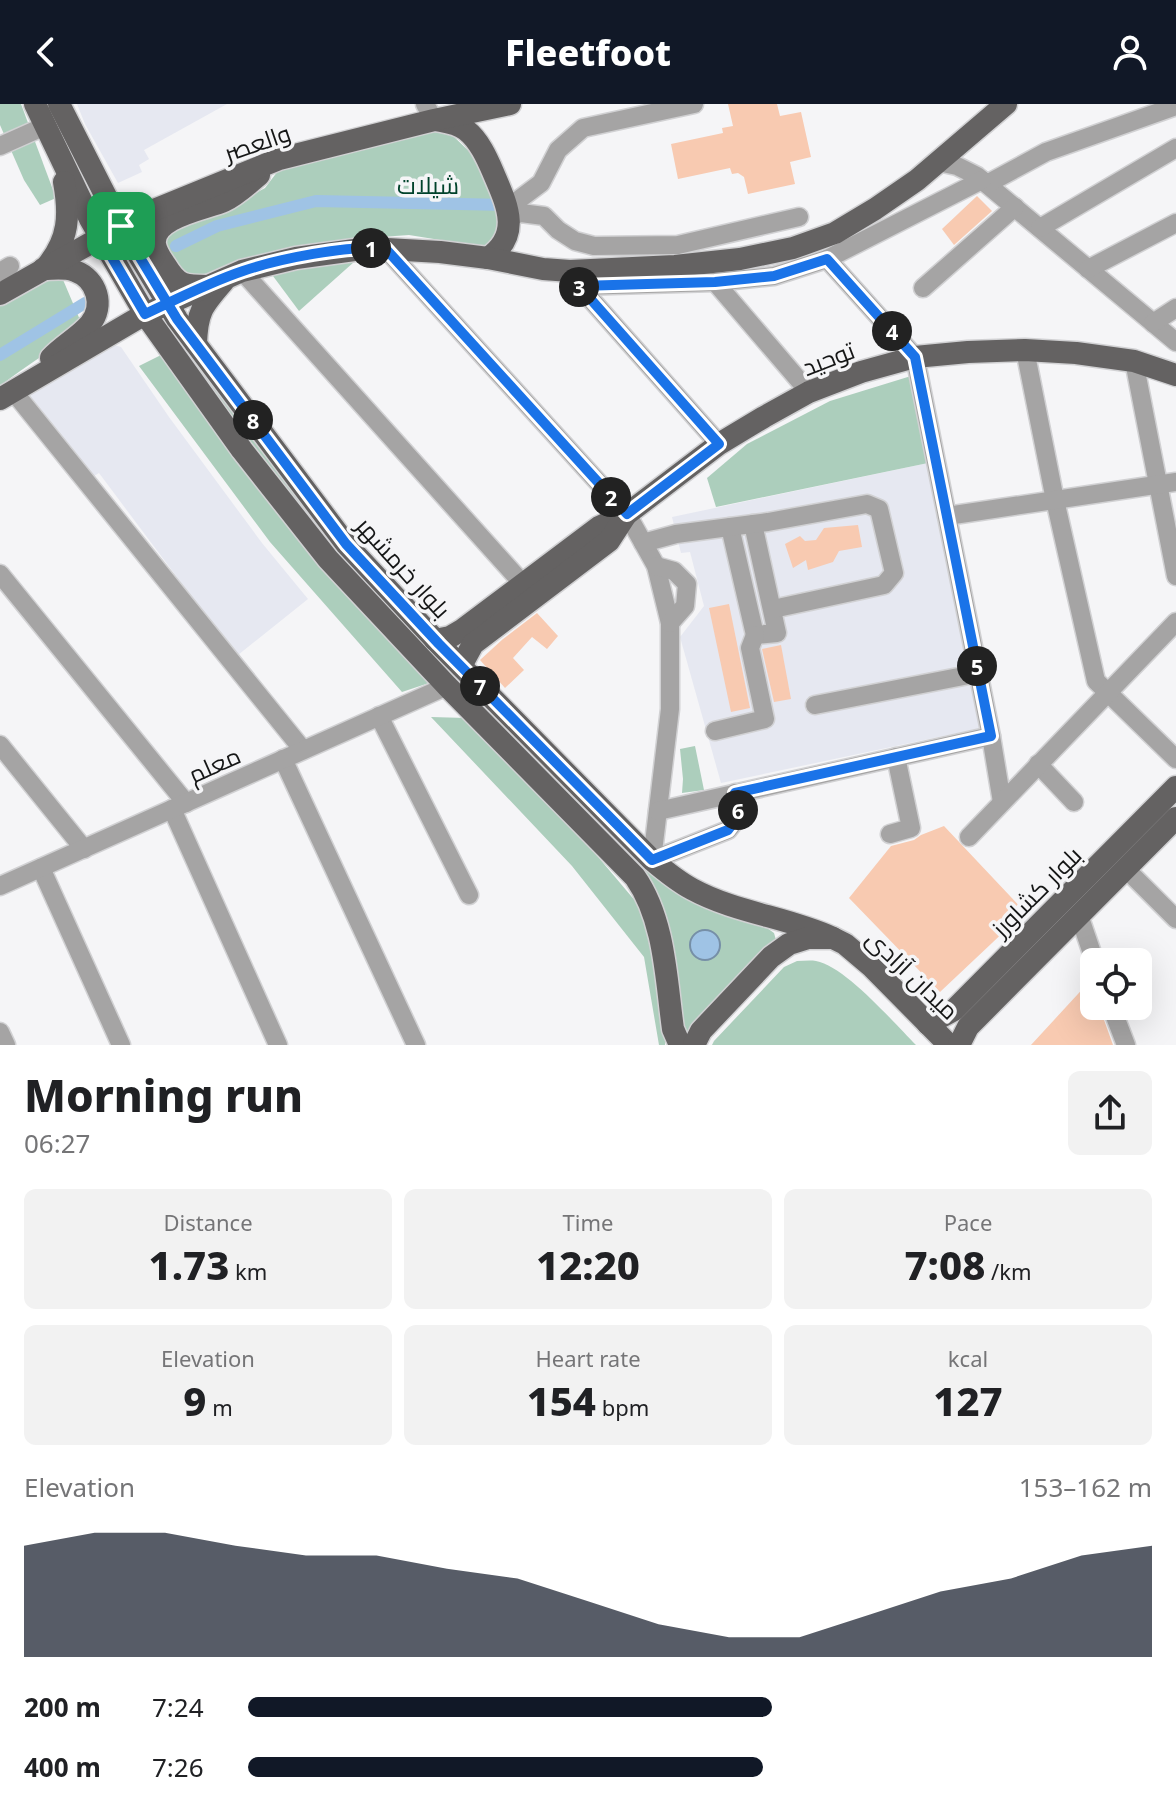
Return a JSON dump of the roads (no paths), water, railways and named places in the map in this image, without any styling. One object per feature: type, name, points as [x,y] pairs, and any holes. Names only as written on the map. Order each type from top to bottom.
[{"type":"main road","name":"بلوار خرمشهر","points":[[35,104],[100,237],[145,314],[242,450],[328,559],[643,888],[657,921],[673,1029],[680,1045]]},
{"type":"main road","name":"بلوار خرمشهر","points":[[59,104],[121,226],[167,304],[346,544],[435,640],[671,876],[724,903],[811,928],[833,938]]},
{"type":"main road","name":"والعصر","points":[[0,294],[147,213],[279,159],[430,112],[510,104]]},
{"type":"main road","points":[[279,159],[226,200],[164,225],[156,236],[155,244],[174,279],[185,286],[326,253],[369,248],[440,252],[570,271],[675,266],[740,259],[793,248],[835,233],[875,209],[917,180],[1006,104]]},
{"type":"main road","points":[[430,112],[466,130],[476,141],[486,157],[508,211],[507,235],[502,245],[488,258]]},
{"type":"main road","points":[[43,269],[65,237],[68,209],[60,159]]},
{"type":"main road","points":[[14,391],[89,326],[98,305],[97,294],[84,275],[69,269],[43,269]]},
{"type":"main road","points":[[14,391],[145,314],[226,278]]},
{"type":"main road","points":[[196,344],[196,324],[201,309],[226,278]]},
{"type":"main road","name":"توحید","points":[[461,666],[467,637],[523,584],[599,527],[627,514],[719,444],[809,392],[861,372],[915,357],[968,352],[1025,350],[1076,353],[1134,361],[1176,375]]},
{"type":"main road","name":"توحید","points":[[435,640],[467,637],[609,541],[627,514]]},
{"type":"main road","name":"بلوار کشاورز","points":[[960,1027],[1176,787]]},
{"type":"main road","name":"بلوار کشاورز","points":[[928,1024],[960,1027],[1176,818]]},
{"type":"main road","name":"میدان آزادی","points":[[694,1045],[701,1031],[771,957],[789,944],[808,938],[833,938],[845,944],[949,1045]]},
{"type":"street","points":[[508,211],[541,183],[558,150],[583,128],[694,104]]},
{"type":"street","points":[[719,444],[579,286],[715,282],[774,276],[827,259],[982,180],[1046,152],[1176,106]]},
{"type":"street","points":[[0,146],[45,126]]},
{"type":"street","points":[[969,136],[982,180]]},
{"type":"street","points":[[1040,228],[1176,148]]},
{"type":"street","points":[[938,162],[957,166],[982,180],[1176,342]]},
{"type":"street","points":[[923,288],[1015,207]]},
{"type":"street","points":[[508,211],[544,216],[575,241],[594,246],[678,245],[799,217]]},
{"type":"street","points":[[1088,269],[1176,223]]},
{"type":"street","points":[[385,248],[627,514],[656,566],[670,623],[670,709],[652,860],[728,830],[737,820],[735,793]]},
{"type":"street","points":[[827,259],[915,357],[1002,802]]},
{"type":"street","points":[[226,278],[523,584]]},
{"type":"street","points":[[715,282],[809,392]]},
{"type":"street","points":[[1153,323],[1176,308]]},
{"type":"street","points":[[1025,350],[1096,681],[1176,759]]},
{"type":"street","points":[[1134,361],[1167,483],[1176,576]]},
{"type":"street","points":[[14,391],[303,750]]},
{"type":"street","points":[[947,516],[1167,483]]},
{"type":"street","points":[[643,543],[676,534],[867,504],[879,509],[894,573],[884,585],[773,609]]},
{"type":"street","points":[[753,524],[777,633],[755,635]]},
{"type":"street","points":[[715,731],[765,719],[750,648],[755,635],[730,527]]},
{"type":"street","points":[[656,566],[674,571],[687,584],[685,606],[670,623]]},
{"type":"street","points":[[0,574],[179,806],[278,1045]]},
{"type":"street","points":[[969,837],[1176,622]]},
{"type":"street","points":[[815,705],[979,673]]},
{"type":"street","name":"معلم","points":[[1,885],[447,686]]},
{"type":"street","points":[[379,716],[469,895]]},
{"type":"street","points":[[658,811],[991,736]]},
{"type":"street","points":[[0,745],[84,849]]},
{"type":"street","points":[[890,834],[911,828],[896,757]]},
{"type":"street","points":[[283,759],[416,1045]]},
{"type":"street","points":[[1038,764],[1074,802]]},
{"type":"street","points":[[41,868],[121,1045]]},
{"type":"street","points":[[1126,869],[1176,919]]},
{"type":"street","points":[[1079,915],[1090,948]]},
{"type":"street","points":[[1116,1020],[1126,1045]]},
{"type":"street","points":[[0,1032],[6,1045]]},
{"type":"water","points":[[705,930],[715,935],[720,945],[715,955],[705,960],[695,955],[690,945],[695,935]]},
{"type":"waterway","points":[[176,246],[217,226],[316,201],[507,205]]},
{"type":"waterway","points":[[0,355],[85,303]]},
{"type":"park label","name":"شیلات","points":[[428,184]]}]
